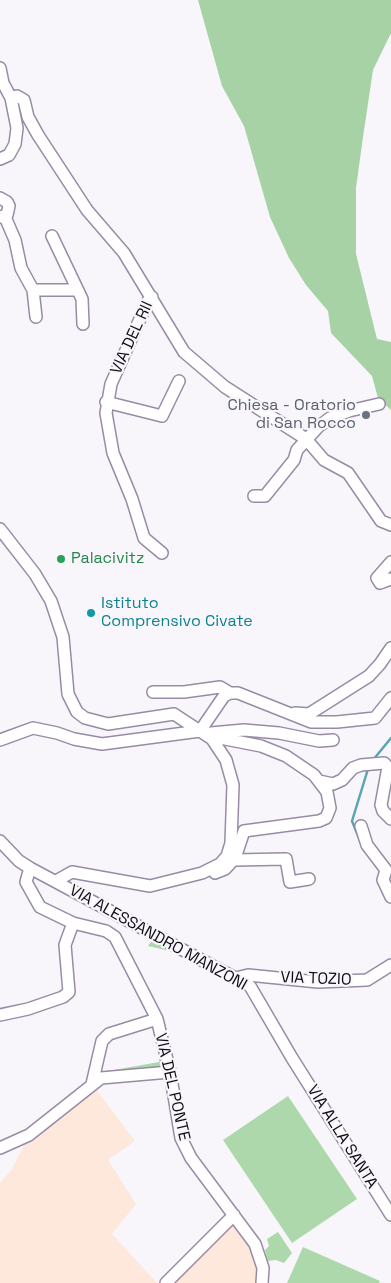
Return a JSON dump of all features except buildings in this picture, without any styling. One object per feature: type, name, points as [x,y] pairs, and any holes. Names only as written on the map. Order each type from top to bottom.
[{"type":"street","points":[[0,68],[2,83],[11,98],[17,128],[15,144],[9,155],[0,159]]},
{"type":"street","name":"VIA DEL RII","points":[[11,98],[17,96],[24,100],[28,118],[38,135],[87,210],[124,253],[152,297],[131,338],[111,384],[106,402],[107,426],[113,453],[132,499],[144,538],[162,554]]},
{"type":"street","points":[[0,198],[7,202],[9,206],[7,215],[2,217],[14,240],[21,268],[33,290],[36,317]]},
{"type":"street","points":[[52,236],[82,298],[83,324]]},
{"type":"street","points":[[33,290],[77,290]]},
{"type":"street","points":[[152,297],[184,352],[225,387],[306,439],[324,460],[348,473],[381,521],[391,525]]},
{"type":"street","points":[[106,402],[162,416],[179,381]]},
{"type":"street","points":[[254,496],[265,496],[294,460],[297,450],[306,439],[330,418],[348,411],[378,404]]},
{"type":"street","points":[[0,529],[35,574],[51,601],[63,637],[68,694],[77,712],[85,718],[108,724],[174,714],[205,735],[226,760],[234,785],[232,834],[227,856],[220,864],[202,873],[150,886],[72,872],[56,881]]},
{"type":"street","points":[[391,562],[377,578],[380,583],[391,579]]},
{"type":"street","points":[[278,710],[308,714],[368,676],[380,664],[391,648]]},
{"type":"street","points":[[153,692],[184,692],[220,687],[230,693]]},
{"type":"street","points":[[205,735],[224,696],[230,693],[238,693],[311,722],[337,722],[375,718],[391,698]]},
{"type":"street","points":[[0,740],[33,728],[57,733],[74,740],[102,744],[244,730],[279,733],[319,741],[333,740]]},
{"type":"street","points":[[202,873],[216,873],[226,869],[234,860],[244,831],[250,828],[306,824],[326,818],[330,808],[330,799],[319,781],[286,756],[261,746],[205,735]]},
{"type":"street","points":[[319,781],[333,784],[342,780],[353,768],[361,765],[384,763],[388,767],[382,805],[383,811],[391,819]]},
{"type":"street","points":[[361,826],[368,845],[385,875],[391,897]]},
{"type":"street","name":"VIA ALESSANDRO MANZONI","points":[[0,841],[19,861],[30,868],[250,986],[292,1058]]},
{"type":"street","points":[[234,860],[286,859],[290,882],[309,879]]},
{"type":"street","points":[[0,1015],[28,1009],[63,997],[69,992],[65,945],[73,923],[40,906],[26,882],[30,868]]},
{"type":"street","name":"VIA DEL PONTE","points":[[73,923],[106,931],[115,937],[157,1019],[170,1072],[181,1138],[191,1158],[256,1244],[263,1268],[262,1283]]},
{"type":"street","name":"VIA TOZIO","points":[[236,978],[248,975],[318,982],[367,980],[391,965]]},
{"type":"street","points":[[92,1084],[102,1041],[109,1034],[157,1019]]},
{"type":"street","name":"VIA ALLA SANTA","points":[[292,1058],[391,1215]]},
{"type":"street","points":[[0,1148],[29,1136],[101,1078],[116,1075],[170,1072]]},
{"type":"street","points":[[166,1283],[234,1215]]},
{"type":"shaded area","points":[[92,1084],[135,1141],[108,1160],[136,1204],[112,1234],[157,1283],[0,1283],[0,1183],[12,1169],[29,1135]]},
{"type":"shaded area","points":[[230,1225],[237,1225],[249,1243],[257,1260],[259,1283],[160,1283]]},
{"type":"green space","points":[[198,0],[391,0],[391,33],[373,70],[363,137],[356,188],[356,254],[377,339],[391,342],[391,410],[378,398],[372,376],[331,333],[328,311],[306,285],[289,258],[270,217],[244,126],[222,86]]},
{"type":"green space","points":[[153,941],[174,952],[148,946]]},
{"type":"green space","points":[[159,1057],[161,1058],[161,1065],[154,1070],[97,1073],[159,1062]]},
{"type":"green space","points":[[288,1096],[357,1199],[292,1243],[223,1140]]},
{"type":"green space","points":[[278,1232],[292,1253],[284,1263],[276,1260],[268,1261],[265,1250],[269,1246],[267,1239]]},
{"type":"green space","points":[[303,1247],[380,1281],[379,1283],[287,1283]]},
{"type":"waterway","points":[[373,760],[391,738]]},
{"type":"waterway","points":[[363,848],[352,821],[368,769]]},
{"type":"place","name":"Chiesa - Oratorio di San Rocco","points":[[366,415]]},
{"type":"place","name":"Palacivitz","points":[[61,559]]},
{"type":"place","name":"Istituto Comprensivo Civate","points":[[91,613]]}]
